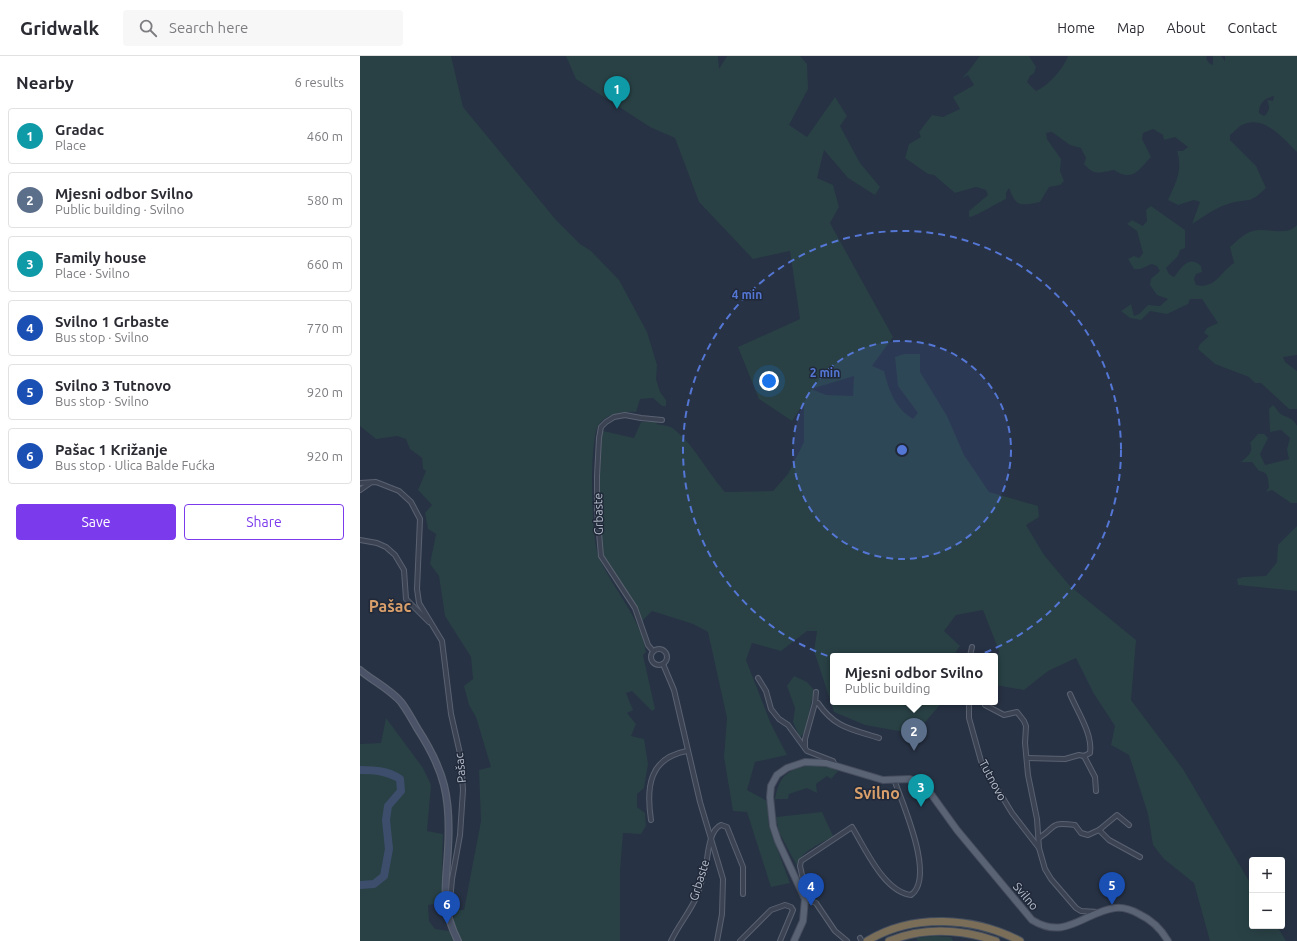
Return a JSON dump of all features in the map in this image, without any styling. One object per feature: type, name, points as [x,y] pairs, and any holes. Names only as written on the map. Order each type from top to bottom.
[{"type":"highway","points":[[863,940],[911,924],[954,922],[979,925],[1020,941]]},
{"type":"highway","points":[[889,941],[914,933],[940,930],[977,934],[996,941]]},
{"type":"main road","points":[[360,670],[401,702],[429,746],[439,766],[448,803],[449,829],[445,902],[447,915],[458,941]]},
{"type":"main road","name":"Svilno","points":[[794,941],[803,920],[805,899],[778,842],[773,826],[770,797],[771,786],[777,775],[794,765],[816,762],[835,765],[878,778],[910,779],[926,787],[957,830],[1032,920],[1044,930],[1053,933],[1064,933],[1080,926],[1102,913],[1119,908],[1134,911],[1156,925],[1168,941]]},
{"type":"street","name":"Grbaste","points":[[654,651],[648,645],[635,608],[601,556],[597,509],[597,476],[599,438],[601,427],[606,422],[614,417],[625,414],[641,418],[662,420]]},
{"type":"street","name":"Pašac","points":[[360,483],[381,483],[399,491],[405,495],[417,511],[420,527],[417,589],[419,603],[431,624]]},
{"type":"street","points":[[360,490],[370,483]]},
{"type":"street","name":"Pašac","points":[[360,540],[377,543],[386,547],[394,556],[404,570],[406,599],[423,618],[438,631],[442,641],[450,714],[461,758],[463,790],[460,834],[452,879],[450,910],[447,915]]},
{"type":"street","points":[[971,653],[972,647]]},
{"type":"street","name":"Grbaste","points":[[654,651],[658,649],[665,652],[666,660],[662,664]]},
{"type":"street","name":"Grbaste","points":[[654,651],[651,658],[653,662],[662,664]]},
{"type":"street","name":"Grbaste","points":[[662,664],[674,690],[687,751],[723,879],[722,914],[717,941]]},
{"type":"street","name":"Svilno","points":[[758,678],[766,691],[771,709],[788,725],[807,751],[833,761],[835,765]]},
{"type":"street","points":[[805,748],[805,739],[815,703],[816,692]]},
{"type":"street","points":[[1027,758],[1058,760],[1079,755],[1084,756],[1090,753],[1090,740],[1070,694]]},
{"type":"street","points":[[815,703],[818,703],[826,714],[838,724],[879,738]]},
{"type":"street","name":"Tutnovo","points":[[969,705],[969,718],[981,761],[1003,800],[1039,848],[1048,874],[1076,908],[1081,911],[1102,913]]},
{"type":"street","name":"Tutnovo","points":[[985,705],[998,713],[1004,714],[1018,712],[1026,726],[1025,744],[1028,775],[1035,804],[1039,848]]},
{"type":"street","points":[[651,820],[650,796],[655,771],[661,762],[668,756],[687,751]]},
{"type":"street","points":[[1084,756],[1095,777],[1096,791]]},
{"type":"street","name":"Svilno","points":[[801,888],[804,884],[800,866],[801,861],[852,827],[888,883],[906,894],[911,895],[915,892],[920,882],[920,860],[894,779]]},
{"type":"street","points":[[1039,838],[1052,826],[1057,824],[1075,825],[1084,834],[1088,835],[1099,830],[1117,815],[1129,825]]},
{"type":"street","name":"Grbaste","points":[[671,941],[695,899],[706,865],[709,842],[718,826],[722,824],[727,828],[743,867],[743,894]]},
{"type":"street","points":[[1099,830],[1109,840],[1140,857]]},
{"type":"street","points":[[805,899],[816,903],[835,931],[847,941]]},
{"type":"street","points":[[740,941],[772,910],[785,905],[791,907],[793,910],[780,941]]},
{"type":"green space","points":[[360,56],[451,56],[463,107],[556,220],[580,244],[591,251],[619,280],[647,332],[657,365],[656,379],[660,392],[666,400],[666,406],[662,406],[653,398],[640,399],[636,412],[615,414],[605,418],[598,426],[593,451],[592,491],[596,548],[605,570],[632,615],[643,639],[646,652],[643,655],[655,709],[652,711],[632,691],[626,693],[633,710],[627,713],[636,724],[631,736],[644,739],[648,764],[644,788],[637,794],[637,807],[645,813],[646,826],[641,834],[623,833],[620,871],[620,941],[461,941],[452,919],[454,918],[454,910],[464,910],[481,821],[479,770],[491,767],[476,717],[469,705],[464,686],[473,679],[471,657],[445,616],[439,576],[430,564],[436,534],[428,529],[425,513],[432,505],[418,490],[426,471],[423,469],[422,458],[410,449],[406,439],[397,436],[376,439],[360,426]]},
{"type":"green space","points":[[566,56],[718,56],[719,69],[727,56],[800,56],[807,64],[808,89],[789,125],[807,137],[835,97],[847,116],[840,126],[860,163],[880,187],[875,195],[848,178],[824,150],[817,178],[833,185],[839,207],[830,223],[893,337],[872,366],[884,371],[888,385],[897,404],[913,419],[918,413],[898,386],[895,357],[904,354],[920,354],[920,372],[947,416],[964,455],[989,492],[1038,506],[1039,517],[1026,525],[1044,555],[1070,586],[1136,640],[1131,700],[1183,769],[1249,881],[1249,929],[1279,929],[1286,941],[1210,941],[1194,883],[1164,859],[1153,845],[1148,814],[1129,755],[1111,745],[1115,726],[1094,694],[1076,658],[1048,671],[1024,690],[998,686],[999,651],[983,610],[956,615],[944,631],[960,646],[955,653],[830,653],[830,700],[814,651],[817,631],[807,631],[781,651],[752,643],[746,660],[771,724],[787,755],[755,762],[747,790],[767,801],[769,827],[790,883],[771,887],[747,812],[733,811],[724,757],[727,718],[708,632],[693,624],[652,611],[642,621],[635,606],[603,554],[599,517],[601,437],[603,431],[634,438],[641,422],[660,422],[655,424],[673,428],[689,443],[725,492],[773,491],[788,474],[804,442],[804,403],[792,421],[759,399],[738,347],[800,319],[790,251],[753,259],[699,202],[675,138],[650,127],[576,79]],"holes":[[[854,376],[853,396],[826,395],[811,389]]]},
{"type":"green space","points":[[980,56],[1029,56],[1036,67],[1034,73],[1030,76],[1027,82],[1036,91],[1045,86],[1055,76],[1063,66],[1068,56],[1207,56],[1206,58],[1209,63],[1213,65],[1213,56],[1221,56],[1225,61],[1225,56],[1297,56],[1297,152],[1280,135],[1266,125],[1250,122],[1240,126],[1230,135],[1230,140],[1256,166],[1266,188],[1250,200],[1231,203],[1221,207],[1192,224],[1200,202],[1194,200],[1178,205],[1168,200],[1178,176],[1179,158],[1177,151],[1183,151],[1188,147],[1175,137],[1164,140],[1163,135],[1153,129],[1143,133],[1142,139],[1151,157],[1134,173],[1126,175],[1114,170],[1100,173],[1094,172],[1084,164],[1086,158],[1081,148],[1070,145],[1052,132],[1046,133],[1047,139],[1061,159],[1060,171],[1064,181],[1060,185],[1049,187],[1040,202],[1028,204],[1020,204],[1017,202],[1009,188],[1006,193],[1006,199],[969,217],[969,211],[988,195],[986,190],[976,187],[955,193],[934,175],[928,174],[905,158],[909,144],[921,137],[919,132],[932,115],[943,117],[960,109],[953,97],[974,85],[968,75],[962,78]],"holes":[[[1274,96],[1273,101],[1267,100],[1269,109],[1264,116],[1259,113],[1260,106],[1265,100]]]},
{"type":"green space","points":[[1151,206],[1185,230],[1185,248],[1180,250],[1178,256],[1166,268],[1169,274],[1174,277],[1189,262],[1197,263],[1201,266],[1202,272],[1196,274],[1194,279],[1196,285],[1203,286],[1213,282],[1234,263],[1230,247],[1247,234],[1258,230],[1288,230],[1293,229],[1297,225],[1297,355],[1283,357],[1285,362],[1297,371],[1297,409],[1289,409],[1261,383],[1255,383],[1249,377],[1215,364],[1198,349],[1200,344],[1209,336],[1204,333],[1207,328],[1218,323],[1202,299],[1190,299],[1188,304],[1167,314],[1150,311],[1141,320],[1130,318],[1121,311],[1131,304],[1134,316],[1139,314],[1148,305],[1160,306],[1168,299],[1157,295],[1150,285],[1151,279],[1160,271],[1157,266],[1152,264],[1140,269],[1134,269],[1128,259],[1134,256],[1139,258],[1143,253],[1137,231],[1127,224],[1132,220],[1143,226],[1147,221],[1146,210]]},
{"type":"green space","points":[[1273,405],[1282,415],[1292,420],[1297,426],[1297,503],[1291,503],[1272,490],[1266,492],[1269,487],[1266,474],[1259,471],[1252,462],[1241,462],[1250,454],[1250,443],[1258,434],[1264,434],[1268,438],[1260,454],[1265,465],[1289,459],[1287,449],[1290,438],[1281,430],[1270,432],[1269,409]]},
{"type":"green space","points":[[1297,526],[1297,591],[1238,585],[1237,579],[1243,577],[1266,576],[1277,562],[1278,545]]},
{"type":"green space","points":[[794,676],[807,682],[814,690],[805,731],[800,738],[793,722],[795,708],[787,686]]},
{"type":"green space","points":[[832,705],[939,705],[915,734],[865,725],[834,712]]},
{"type":"green space","points":[[386,718],[423,768],[431,785],[427,831],[443,834],[441,903],[428,905],[429,921],[435,929],[449,931],[454,941],[360,941],[360,744],[381,743]]},
{"type":"green space","points":[[810,765],[832,768],[838,771],[831,779],[827,776],[816,784],[817,793],[807,788],[789,794],[788,799],[775,799],[779,784],[786,775],[796,769]]},
{"type":"green space","points":[[822,812],[833,836],[812,848],[802,856],[797,866],[779,832],[776,817]]},
{"type":"green space","points":[[933,936],[951,937],[953,941],[918,941],[916,938]]},
{"type":"waterway","points":[[360,770],[371,770],[395,776],[400,779],[401,791],[388,806],[386,820],[389,849],[384,876],[374,884],[360,885]]},
{"type":"place","name":"Gradac","points":[[617,109]]},
{"type":"place","name":"Mjesni odbor Svilno","points":[[914,751]]},
{"type":"place","name":"Family house","points":[[921,807]]},
{"type":"place","name":"Svilno 3 Tutnovo","points":[[1112,905]]},
{"type":"place","name":"Svilno 1 Grbaste","points":[[811,906]]},
{"type":"place","name":"Pašac 1 Križanje","points":[[447,924]]},
{"type":"district","name":"Pašac","points":[[390,606]]},
{"type":"district","name":"Svilno","points":[[877,793]]}]
